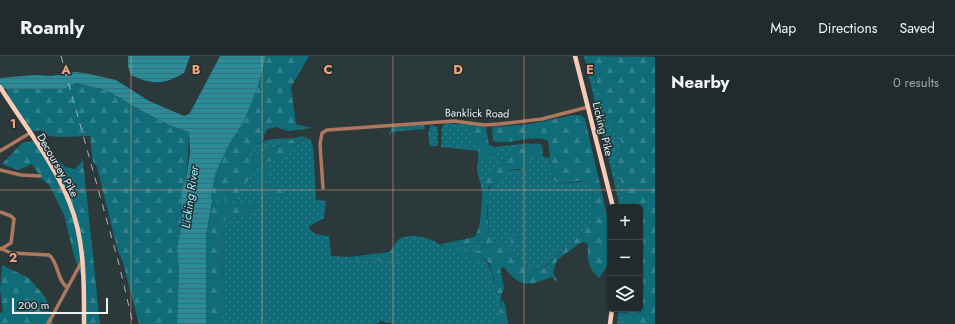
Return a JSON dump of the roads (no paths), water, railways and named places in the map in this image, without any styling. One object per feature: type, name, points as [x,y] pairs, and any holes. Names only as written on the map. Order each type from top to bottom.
[{"type":"main road","name":"Licking Pike","points":[[575,56],[612,204]]},
{"type":"main road","name":"Decoursey Pike","points":[[0,87],[59,180],[71,204],[78,232],[82,261],[84,324]]},
{"type":"main road","points":[[610,324],[612,312]]},
{"type":"street","name":"Banklick Road","points":[[323,188],[320,144],[321,136],[324,131],[454,121],[484,125],[499,124],[536,120],[588,107]]},
{"type":"street","points":[[0,152],[30,133]]},
{"type":"street","points":[[0,170],[21,175],[40,176]]},
{"type":"street","points":[[0,212],[11,216],[14,219],[11,243],[0,248]]},
{"type":"street","points":[[0,248],[11,253],[49,255],[55,262],[63,282],[68,287]]},
{"type":"street","points":[[48,324],[82,261]]},
{"type":"water","points":[[128,56],[190,56],[184,73],[164,82],[152,82],[131,75],[128,67]]},
{"type":"water","name":"Licking River","points":[[220,56],[266,56],[258,85],[244,121],[230,143],[216,172],[211,194],[212,202],[206,236],[206,324],[177,324],[179,269],[177,248],[182,222],[181,192],[187,175],[190,152],[189,132],[169,125],[106,90],[76,83],[64,89],[0,89],[0,78],[34,75],[51,76],[76,72],[89,74],[116,80],[149,101],[184,116],[189,114],[191,111]]},
{"type":"railway","points":[[61,56],[119,264],[133,324]]}]
